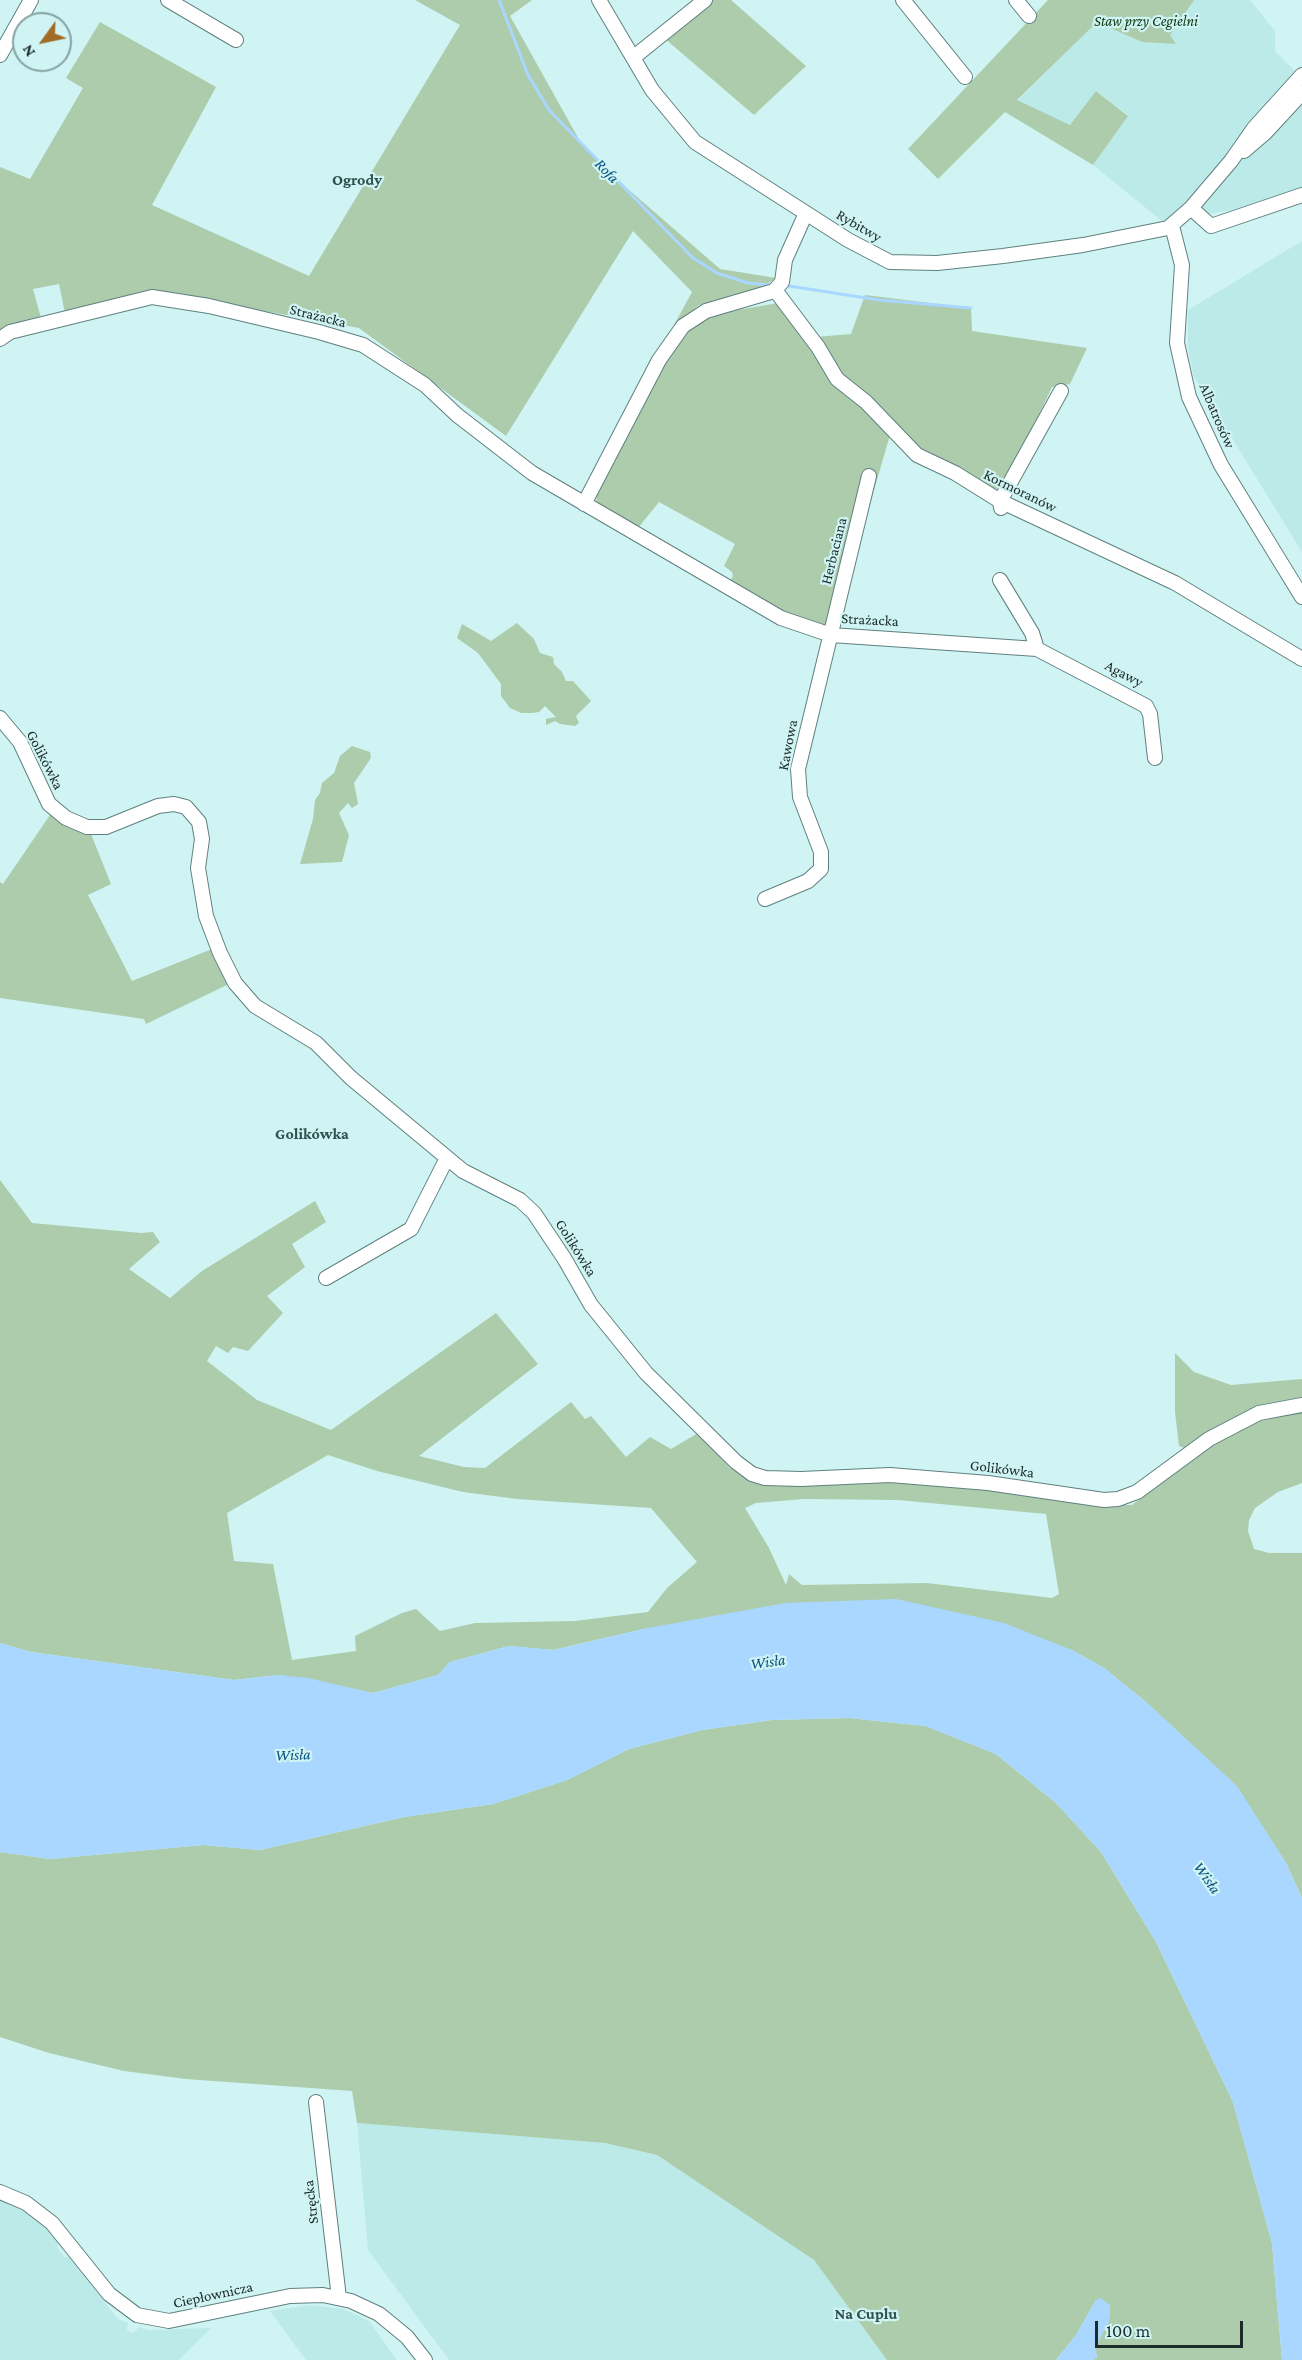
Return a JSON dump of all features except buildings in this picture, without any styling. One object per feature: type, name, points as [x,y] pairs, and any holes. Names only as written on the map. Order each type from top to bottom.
[{"type":"street","points":[[0,55],[31,0]]},
{"type":"street","points":[[168,0],[236,40]]},
{"type":"street","name":"Rybitwy","points":[[599,0],[652,90],[695,142],[848,240],[890,261],[937,263],[1003,256],[1155,232],[1172,226],[1191,208],[1231,161],[1254,128],[1302,75]]},
{"type":"street","points":[[634,57],[705,0]]},
{"type":"street","points":[[903,0],[965,77]]},
{"type":"street","points":[[1016,0],[1029,16]]},
{"type":"street","name":"Rybitwy","points":[[1231,161],[1265,134],[1302,93]]},
{"type":"street","points":[[1191,208],[1205,222],[1214,225],[1302,195]]},
{"type":"street","points":[[584,504],[659,360],[683,326],[706,311],[740,303],[775,290],[782,282],[785,261],[806,213]]},
{"type":"street","name":"Albatrosów","points":[[1172,226],[1182,265],[1177,342],[1194,410],[1233,487],[1302,597]]},
{"type":"street","name":"Kormoranów","points":[[775,290],[818,347],[837,379],[866,402],[917,455],[955,473],[1001,506],[1175,583],[1302,659]]},
{"type":"street","name":"Strażacka","points":[[0,339],[10,332],[152,297],[209,306],[319,332],[363,345],[407,374],[532,473],[781,618],[831,635],[1037,649]]},
{"type":"street","points":[[1001,506],[1061,391]]},
{"type":"street","name":"Herbaciana","points":[[831,635],[869,476]]},
{"type":"street","points":[[1000,580],[1032,633],[1037,649]]},
{"type":"street","name":"Kawowa","points":[[765,899],[808,881],[821,869],[821,852],[800,797],[798,769],[831,635]]},
{"type":"street","name":"Agawy","points":[[1037,649],[1146,706],[1150,714],[1155,758]]},
{"type":"street","name":"Golikówka","points":[[0,718],[20,742],[49,804],[66,818],[87,827],[106,827],[158,806],[174,804],[186,807],[200,822],[202,839],[198,868],[206,916],[220,953],[235,983],[255,1006],[316,1043],[351,1078],[463,1171],[520,1200],[534,1213],[591,1305],[646,1372],[736,1462],[752,1474],[765,1478],[890,1475],[988,1482],[1104,1500],[1118,1499],[1137,1492],[1209,1439],[1259,1413],[1302,1405]]},
{"type":"street","points":[[326,1278],[411,1229],[447,1158]]},
{"type":"street","name":"Stręcka","points":[[316,2102],[339,2298]]},
{"type":"street","name":"Ciepłownicza","points":[[0,2192],[26,2203],[48,2218],[109,2294],[123,2307],[147,2319],[169,2321],[290,2296],[339,2298],[366,2307],[395,2325],[425,2360]]},
{"type":"shaded area","points":[[1188,0],[1250,0],[1275,31],[1275,51],[1302,78],[1302,188],[1232,210],[1162,221],[1093,165],[1128,115],[1097,91],[1070,125],[1017,101],[1097,21],[1142,42],[1175,43],[1166,31]]},
{"type":"shaded area","points":[[1302,241],[1302,552],[1193,375],[1188,347],[1188,310]]},
{"type":"shaded area","points":[[357,2123],[605,2143],[657,2155],[814,2260],[887,2360],[449,2360],[368,2250]]},
{"type":"shaded area","points":[[0,2200],[21,2209],[47,2228],[59,2244],[57,2247],[64,2257],[69,2257],[118,2319],[128,2323],[127,2330],[133,2333],[139,2327],[149,2330],[211,2328],[179,2360],[0,2360]]},
{"type":"shaded area","points":[[310,2305],[343,2309],[369,2321],[397,2360],[306,2360],[270,2311]]},
{"type":"green space","points":[[415,0],[532,0],[510,16],[581,143],[613,176],[720,269],[776,278],[755,292],[699,305],[674,325],[692,292],[633,231],[506,436],[359,328],[152,291],[65,313],[59,284],[33,289],[41,318],[8,325],[0,331],[0,167],[30,179],[83,88],[66,78],[72,72],[72,68],[100,22],[216,87],[152,205],[309,276],[460,25]]},
{"type":"green space","points":[[710,0],[731,0],[806,66],[754,115],[663,37]]},
{"type":"green space","name":"Staw przy Cegielni","points":[[1048,0],[1194,0],[1170,35],[1176,44],[1142,42],[1097,22],[1017,100],[1070,125],[1096,91],[1128,116],[1093,165],[1005,112],[938,179],[908,149]]},
{"type":"green space","points":[[865,295],[971,308],[972,331],[1087,348],[1070,384],[1052,387],[1022,450],[995,491],[934,462],[849,386],[816,337],[851,334]]},
{"type":"green space","points":[[778,303],[859,403],[890,435],[833,631],[767,607],[730,581],[733,576],[732,572],[724,566],[735,544],[659,502],[638,528],[597,506],[596,490],[659,371],[677,343],[694,324],[714,314]]},
{"type":"green space","points":[[517,623],[534,639],[540,653],[553,657],[554,664],[562,672],[566,681],[573,681],[591,701],[576,716],[579,723],[575,726],[555,721],[546,725],[546,719],[556,717],[545,706],[539,712],[532,713],[521,713],[510,708],[501,696],[501,684],[478,653],[457,638],[462,624],[491,641]]},
{"type":"green space","points":[[352,746],[370,752],[371,758],[354,783],[358,804],[352,808],[348,803],[339,813],[349,835],[342,862],[300,864],[313,819],[315,800],[320,793],[322,783],[334,773],[340,756]]},
{"type":"green space","points":[[52,812],[67,824],[91,834],[111,884],[88,895],[132,981],[212,949],[231,983],[146,1024],[144,1019],[0,998],[0,882],[3,884]]},
{"type":"green space","points":[[0,1180],[32,1223],[141,1233],[153,1232],[160,1242],[129,1269],[170,1298],[202,1271],[315,1201],[326,1222],[292,1244],[305,1267],[267,1296],[283,1313],[248,1351],[233,1347],[228,1353],[216,1346],[207,1361],[257,1400],[331,1430],[496,1313],[538,1364],[419,1456],[464,1467],[485,1468],[571,1402],[585,1419],[591,1416],[626,1457],[650,1437],[671,1449],[698,1433],[730,1468],[739,1470],[750,1481],[761,1485],[881,1480],[980,1487],[1132,1505],[1213,1444],[1268,1417],[1302,1410],[1302,1483],[1278,1492],[1255,1508],[1249,1520],[1248,1531],[1254,1549],[1269,1553],[1302,1553],[1302,1898],[1286,1863],[1237,1787],[1146,1702],[1104,1668],[1072,1650],[648,1628],[553,1650],[509,1646],[450,1662],[438,1675],[373,1693],[278,1675],[234,1680],[31,1652],[0,1643]],"holes":[[[328,1455],[377,1471],[463,1492],[517,1499],[651,1508],[697,1562],[667,1588],[648,1612],[575,1621],[475,1623],[440,1631],[416,1609],[402,1613],[355,1636],[356,1651],[292,1660],[273,1564],[234,1561],[227,1513]],[[804,1499],[898,1500],[1046,1514],[1059,1594],[1052,1598],[927,1583],[802,1585],[789,1574],[786,1585],[769,1548],[745,1508],[756,1503]]]},
{"type":"green space","points":[[1175,1353],[1194,1372],[1231,1385],[1302,1379],[1302,1400],[1247,1412],[1184,1448],[1179,1446],[1175,1412]]},
{"type":"green space","points":[[849,1718],[926,1726],[996,1754],[1057,1804],[1101,1852],[1156,1942],[1233,2102],[1272,2243],[1282,2360],[1093,2360],[1097,2357],[1095,2349],[1097,2342],[1109,2321],[1110,2305],[1096,2300],[1076,2335],[1056,2360],[887,2360],[814,2260],[657,2155],[605,2143],[357,2123],[352,2091],[186,2079],[124,2071],[49,2053],[0,2037],[0,1852],[50,1859],[203,1845],[260,1850],[404,1817],[493,1804],[567,1780],[629,1749],[702,1730],[772,1720]]},
{"type":"water","name":"Wisła","points":[[896,1599],[1004,1623],[1072,1650],[1104,1668],[1146,1702],[1237,1786],[1286,1863],[1302,1898],[1302,2360],[1282,2360],[1272,2243],[1233,2102],[1156,1942],[1101,1852],[1057,1804],[996,1754],[925,1726],[849,1718],[772,1720],[702,1730],[629,1749],[567,1780],[493,1804],[404,1817],[260,1850],[203,1845],[50,1859],[0,1852],[0,1643],[31,1652],[234,1680],[278,1675],[308,1678],[373,1693],[438,1675],[450,1662],[509,1646],[554,1650],[648,1628],[785,1603]]},
{"type":"water","points":[[1100,2298],[1110,2305],[1109,2321],[1095,2349],[1097,2357],[1093,2360],[1056,2360],[1076,2335],[1096,2300]]},
{"type":"waterway","name":"Rofa","points":[[499,0],[528,75],[549,110],[693,258],[717,273],[748,283],[770,285]]},
{"type":"waterway","name":"Rofa","points":[[789,286],[879,300],[971,308]]},
{"type":"district","name":"Ogrody","points":[[357,180]]},
{"type":"district","name":"Golikówka","points":[[312,1134]]},
{"type":"district","name":"Na Cuplu","points":[[866,2314]]}]
